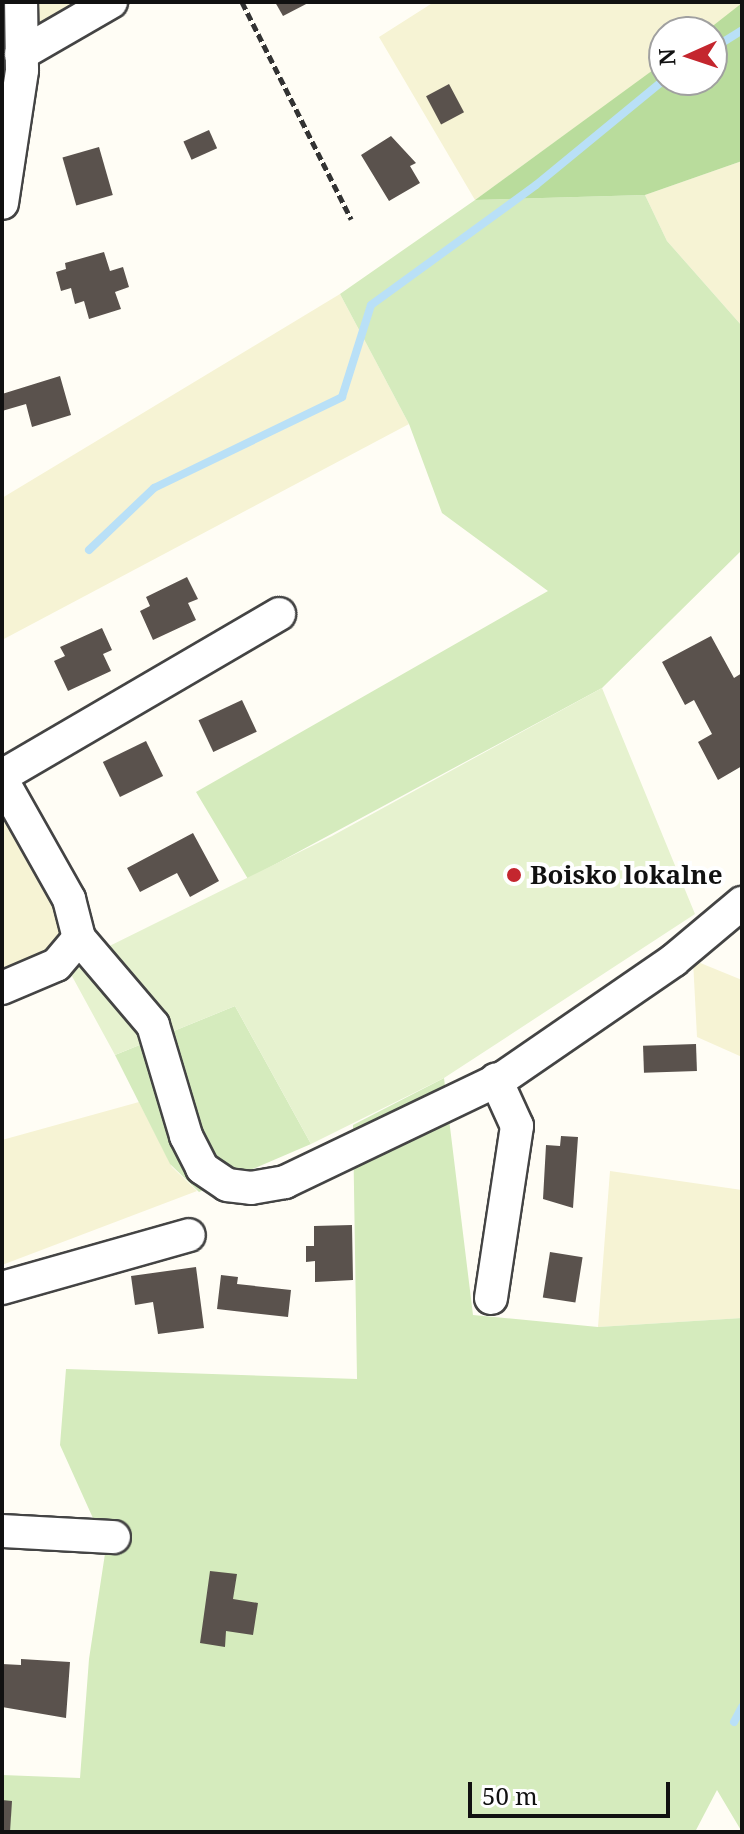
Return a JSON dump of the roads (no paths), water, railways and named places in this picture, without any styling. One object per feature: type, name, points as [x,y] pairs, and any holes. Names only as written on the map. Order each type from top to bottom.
[{"type":"street","points":[[2,203],[21,54],[21,2]]},
{"type":"street","points":[[21,54],[111,2]]},
{"type":"street","points":[[279,614],[2,778],[69,899],[79,938],[153,1025],[186,1136],[202,1168],[227,1185],[251,1188],[285,1182],[496,1080],[674,960],[742,903]]},
{"type":"street","points":[[2,988],[56,965],[79,938]]},
{"type":"street","points":[[491,1298],[517,1126],[496,1080]]},
{"type":"street","points":[[2,1288],[189,1235]]},
{"type":"street","points":[[2,1531],[114,1537]]},
{"type":"waterway","points":[[728,39],[742,30]]},
{"type":"waterway","points":[[89,550],[154,488],[342,397],[371,305],[536,185],[648,93]]},
{"type":"waterway","points":[[734,1722],[742,1707]]},
{"type":"place","name":"Boisko lokalne","points":[[514,875]]}]
